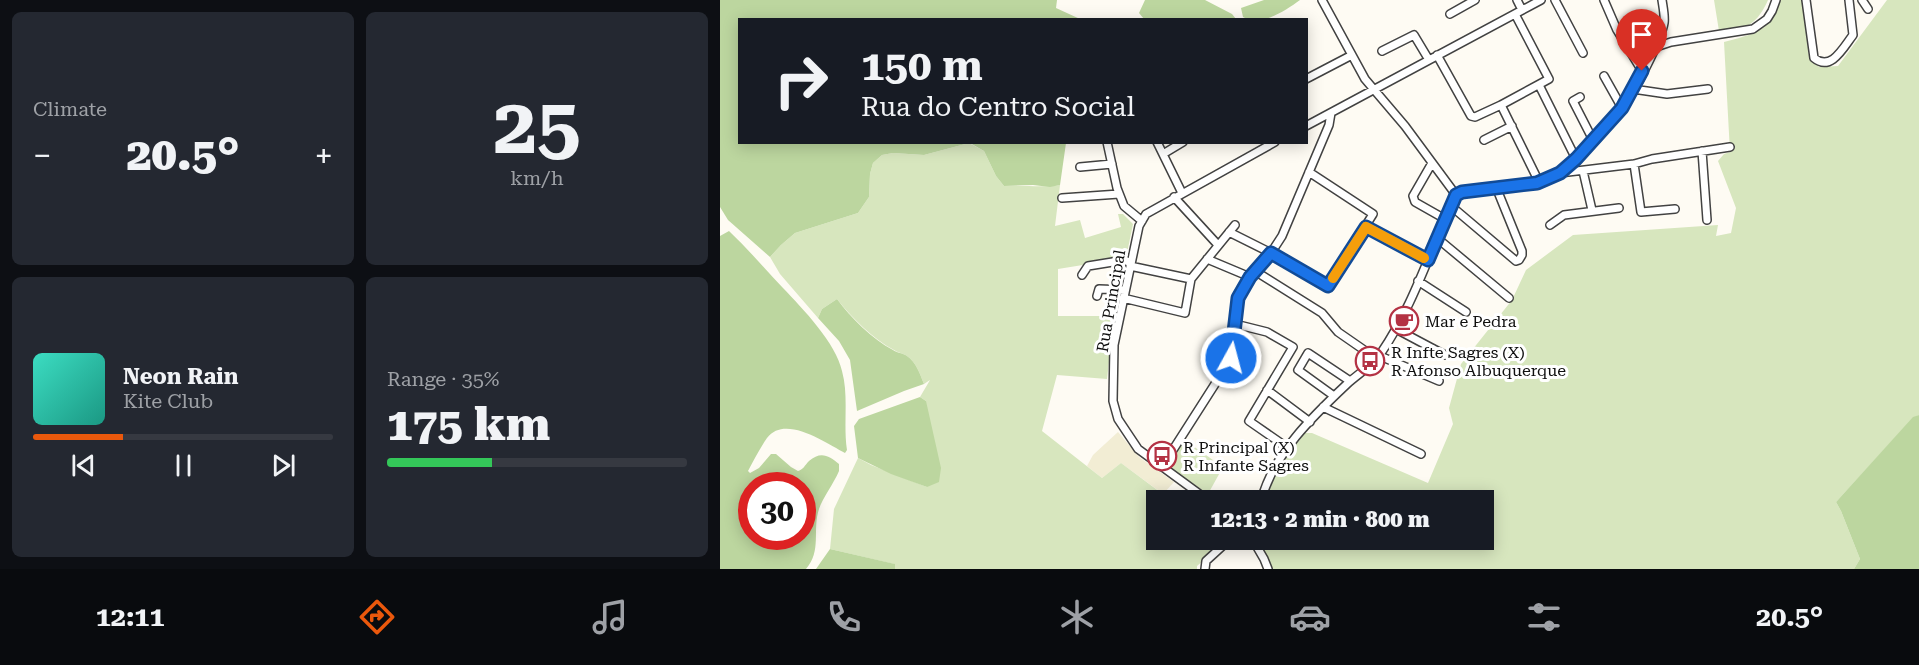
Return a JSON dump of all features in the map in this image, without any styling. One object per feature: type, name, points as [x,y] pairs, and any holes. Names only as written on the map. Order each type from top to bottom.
[{"type":"street","points":[[1322,0],[1365,79],[1405,126],[1456,195]]},
{"type":"street","points":[[1450,14],[1475,0]]},
{"type":"street","points":[[1437,55],[1471,116],[1475,117],[1549,79],[1518,12],[1516,0]]},
{"type":"street","points":[[1308,125],[1541,0]]},
{"type":"street","points":[[1554,0],[1583,52]]},
{"type":"street","points":[[1604,0],[1617,30],[1642,71]]},
{"type":"street","points":[[1264,490],[1288,448],[1310,422],[1334,396],[1378,357],[1396,329],[1456,195],[1462,192],[1539,182],[1560,173],[1576,159],[1622,108],[1656,47],[1664,21],[1662,0]]},
{"type":"street","points":[[1656,47],[1671,42],[1753,29],[1767,19],[1776,0]]},
{"type":"street","points":[[1806,0],[1814,58],[1819,63],[1826,63],[1834,59],[1853,35],[1849,0]]},
{"type":"street","points":[[1862,0],[1868,9]]},
{"type":"street","points":[[1662,30],[1671,42]]},
{"type":"street","points":[[1382,51],[1414,35],[1429,60]]},
{"type":"street","points":[[1308,78],[1352,55]]},
{"type":"street","points":[[1604,76],[1622,108]]},
{"type":"street","points":[[1360,98],[1365,79]]},
{"type":"street","points":[[1539,85],[1576,159]]},
{"type":"street","points":[[1633,89],[1667,94],[1708,89]]},
{"type":"street","points":[[1580,97],[1573,101],[1593,140]]},
{"type":"street","points":[[1501,105],[1539,182]]},
{"type":"street","points":[[1162,467],[1231,358],[1238,298],[1253,274],[1282,237],[1329,125],[1331,113]]},
{"type":"street","points":[[1484,140],[1512,126]]},
{"type":"street","points":[[1108,144],[1119,194],[1124,206],[1142,221],[1146,214],[1174,197],[1271,144]]},
{"type":"street","points":[[1158,144],[1182,193]]},
{"type":"street","points":[[1163,154],[1180,144]]},
{"type":"street","points":[[1560,173],[1634,164],[1730,147]]},
{"type":"street","points":[[1702,152],[1707,220]]},
{"type":"street","points":[[1432,163],[1413,196],[1415,202],[1445,219]]},
{"type":"street","points":[[1080,167],[1112,164]]},
{"type":"street","points":[[1634,164],[1641,212],[1675,209]]},
{"type":"street","points":[[1583,171],[1592,210]]},
{"type":"street","points":[[1229,232],[1328,286],[1373,214],[1309,172]]},
{"type":"street","points":[[1451,206],[1516,261],[1519,260],[1522,251],[1496,187]]},
{"type":"street","points":[[1062,198],[1119,194]]},
{"type":"street","points":[[1174,197],[1218,245]]},
{"type":"street","points":[[1550,225],[1564,214],[1619,208]]},
{"type":"street","name":"Rua Principal","points":[[1142,221],[1130,264],[1114,345],[1113,401],[1118,420],[1138,449],[1194,490]]},
{"type":"street","points":[[1096,296],[1099,289],[1124,294],[1185,313],[1191,279],[1235,225]]},
{"type":"street","points":[[1366,227],[1428,260]]},
{"type":"street","points":[[1437,238],[1509,298]]},
{"type":"street","points":[[1207,259],[1253,274],[1322,313],[1338,332],[1378,357],[1439,381]]},
{"type":"street","points":[[1082,275],[1088,266],[1125,260],[1130,264],[1191,279]]},
{"type":"street","points":[[1418,280],[1466,312]]},
{"type":"street","points":[[1235,324],[1267,332],[1293,347],[1249,421],[1288,448]]},
{"type":"street","points":[[1396,329],[1444,355]]},
{"type":"street","points":[[1334,396],[1298,370],[1308,353],[1350,381]]},
{"type":"street","points":[[1267,390],[1310,422]]},
{"type":"street","points":[[1323,407],[1421,454]]},
{"type":"street","points":[[1205,569],[1206,561],[1218,550]]},
{"type":"street","points":[[1258,550],[1268,569]]},
{"type":"shaded area","points":[[1118,432],[1139,457],[1174,482],[1167,490],[1158,490],[1121,463],[1102,478],[1087,466],[1093,455]]},
{"type":"green space","points":[[720,0],[1057,0],[1056,8],[1078,18],[738,18],[738,144],[965,144],[924,155],[893,153],[882,155],[873,163],[869,197],[858,213],[795,233],[770,257],[728,220],[720,207]]},
{"type":"green space","points":[[1145,0],[1205,0],[1235,18],[1143,18],[1139,13]]},
{"type":"green space","points":[[1264,0],[1300,0],[1268,18],[1245,18],[1241,8]]},
{"type":"green space","points":[[1714,0],[1768,0],[1760,15],[1750,24],[1736,30],[1719,31]]},
{"type":"green space","points":[[1780,0],[1802,0],[1809,56],[1819,67],[1838,66],[1887,0],[1919,0],[1919,415],[1913,418],[1836,502],[1860,559],[1854,569],[1271,569],[1264,550],[1494,550],[1494,490],[1267,490],[1275,473],[1305,433],[1312,433],[1428,483],[1453,424],[1449,408],[1461,364],[1512,300],[1526,270],[1573,235],[1718,225],[1716,236],[1731,233],[1736,208],[1718,161],[1724,154],[1730,152],[1724,42],[1760,30],[1772,19]]},
{"type":"green space","points":[[971,144],[984,151],[996,176],[1004,186],[1060,185],[1055,226],[1080,220],[1085,238],[1121,227],[1118,214],[1123,214],[1133,224],[1126,258],[1058,269],[1058,316],[1114,316],[1107,379],[1057,375],[1042,431],[1102,478],[1121,463],[1157,490],[1146,490],[1146,550],[1215,550],[1197,566],[1197,569],[895,569],[894,564],[830,549],[834,509],[858,458],[927,487],[926,401],[920,397],[930,380],[924,384],[910,359],[871,334],[837,299],[822,309],[818,318],[780,274],[770,257],[795,233],[858,213],[869,197],[873,163],[882,155],[893,153],[924,155]]},
{"type":"green space","points":[[972,144],[1066,144],[1060,185],[1050,187],[1004,186],[996,176],[984,151]]},
{"type":"green space","points":[[729,231],[818,327],[839,360],[846,400],[847,450],[845,453],[817,438],[795,430],[775,431],[767,438],[749,472],[738,472],[738,550],[815,550],[814,555],[806,569],[720,569],[720,236]]},
{"type":"green space","points":[[837,299],[855,321],[870,334],[910,359],[924,384],[857,411],[850,360],[839,341],[818,318],[822,309]]},
{"type":"green space","points":[[920,397],[926,401],[941,468],[939,482],[927,487],[891,474],[858,458],[854,426],[859,419]]},
{"type":"green space","points":[[1919,415],[1919,569],[1854,569],[1860,559],[1836,502],[1913,417]]},
{"type":"green space","points":[[1183,439],[1223,467],[1210,490],[1202,490],[1173,470],[1172,458]]},
{"type":"green space","points":[[771,454],[776,454],[798,471],[817,456],[832,458],[839,464],[839,471],[817,517],[816,532],[816,472],[752,472],[759,468]]},
{"type":"green space","points":[[830,549],[895,564],[895,569],[816,569]]},
{"type":"slow traffic","points":[[1333,278],[1366,227],[1424,258]]},
{"type":"place","name":"Mar e Pedra","points":[[1404,321]]},
{"type":"place","name":"R Infte Sagres (X) R Afonso Albuquerque","points":[[1370,361]]},
{"type":"place","name":"R Principal (X) R Infante Sagres","points":[[1162,456]]},
{"type":"route","points":[[1231,358],[1238,298],[1250,277],[1271,253],[1328,286],[1366,227],[1428,260],[1456,195],[1462,192],[1537,183],[1560,173],[1576,159],[1622,108],[1642,71]]}]
